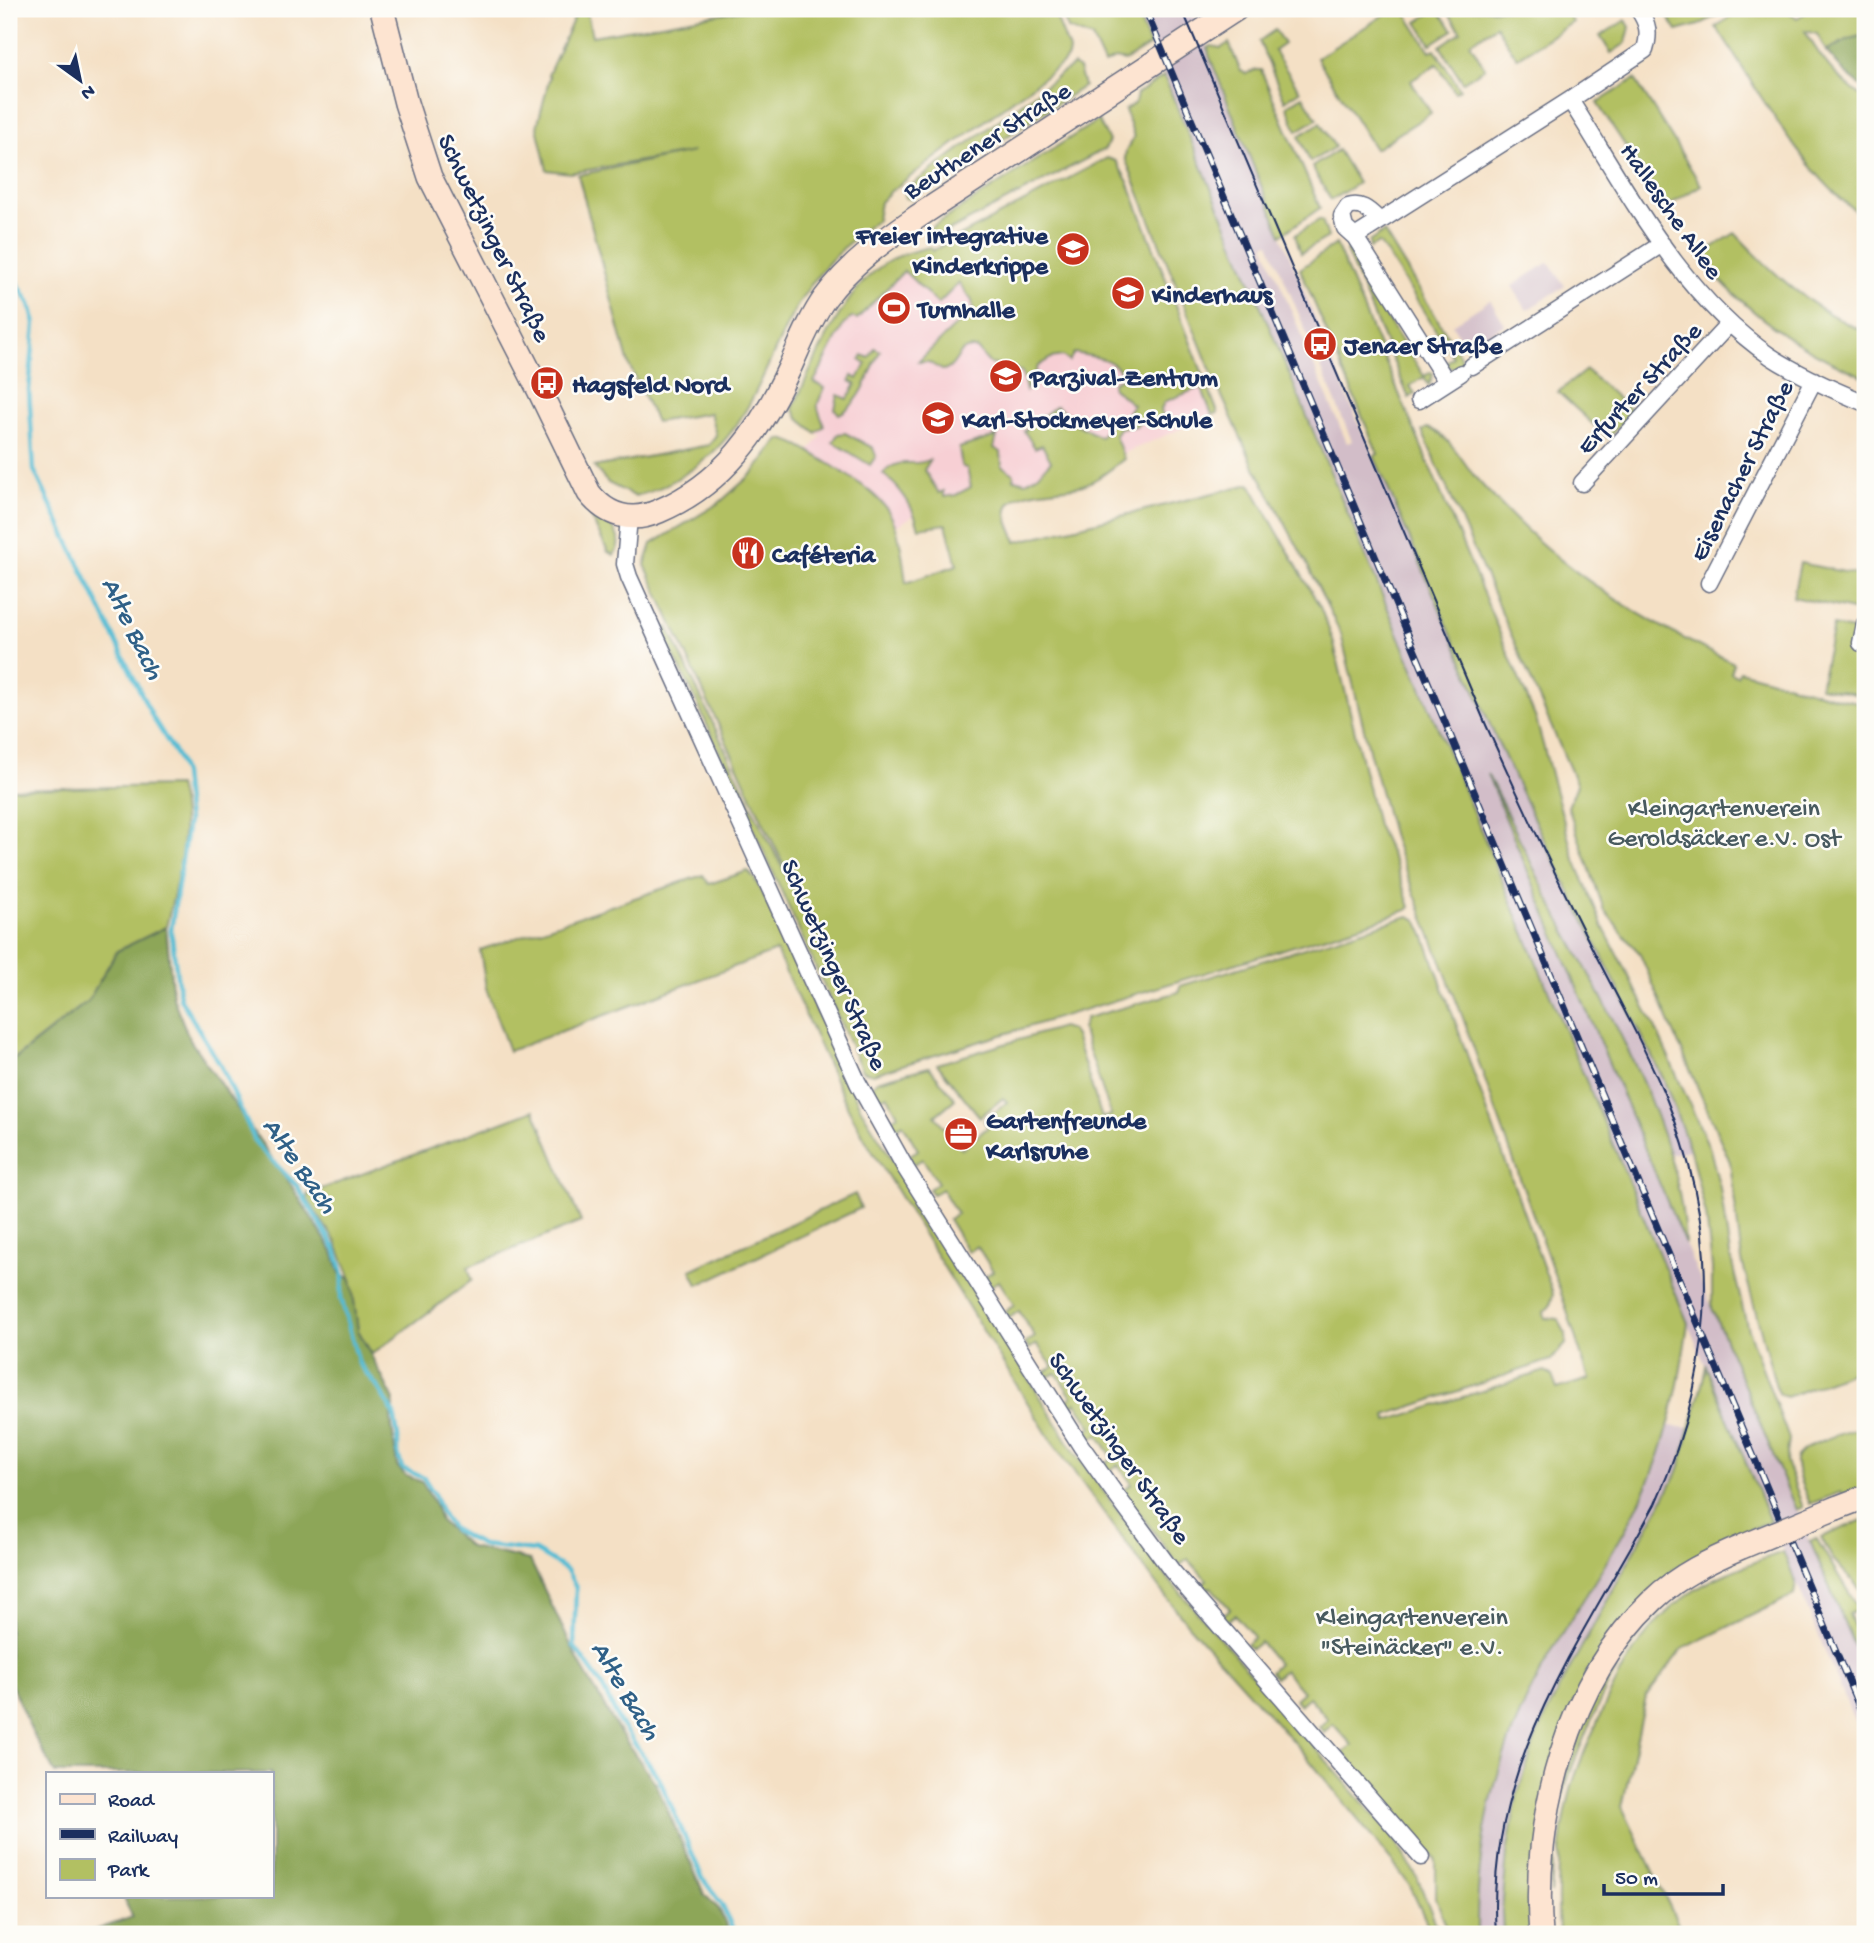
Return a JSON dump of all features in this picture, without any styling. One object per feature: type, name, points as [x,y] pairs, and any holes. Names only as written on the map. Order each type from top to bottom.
[{"type":"main road","name":"Schwetzinger Straße","points":[[382,9],[416,137],[439,198],[539,390],[589,493],[610,512],[629,517]]},
{"type":"main road","name":"Beuthener Straße","points":[[629,517],[654,514],[680,501],[707,483],[737,456],[772,405],[824,299],[870,250],[1236,9]]},
{"type":"main road","points":[[1541,1934],[1539,1881],[1550,1799],[1569,1735],[1601,1666],[1633,1621],[1667,1588],[1707,1562],[1865,1497]]},
{"type":"street","points":[[1355,237],[1645,50],[1649,38],[1647,22],[1638,9]]},
{"type":"street","name":"Hallesche Allee","points":[[1570,100],[1661,244],[1695,289],[1729,324],[1770,356],[1865,403]]},
{"type":"street","points":[[1380,221],[1361,206],[1348,207],[1342,216],[1343,223],[1355,237],[1447,382]]},
{"type":"street","points":[[1419,400],[1661,244]]},
{"type":"street","name":"Erfurter Straße","points":[[1582,483],[1729,324]]},
{"type":"street","name":"Eisenacher Straße","points":[[1709,583],[1814,380]]},
{"type":"street","name":"Schwetzinger Straße","points":[[629,517],[625,564],[629,578],[858,1083],[901,1160],[1081,1446],[1151,1542],[1181,1581],[1421,1857]]},
{"type":"street","points":[[1861,643],[1865,624]]},
{"type":"shaded area","points":[[1135,9],[1191,9],[1363,435],[1495,736],[1663,1078],[1690,1150],[1669,1154],[1633,1063],[1493,787],[1865,1672],[1865,1746]],"holes":[[[1269,243],[1352,441],[1347,443],[1264,245]]]},
{"type":"shaded area","name":"Parzival-Zentrum","points":[[1107,158],[1116,161],[1128,182],[1218,413],[1122,454],[1051,461],[1040,473],[1012,493],[1015,500],[1008,506],[1007,515],[1015,534],[958,565],[946,524],[919,528],[915,515],[881,535],[789,476],[821,436],[798,418],[793,408],[833,324],[869,277],[888,261],[930,247],[932,251]]},
{"type":"shaded area","points":[[1549,262],[1565,286],[1527,310],[1512,286]]},
{"type":"shaded area","points":[[1490,300],[1505,324],[1467,348],[1452,325]]},
{"type":"shaded area","points":[[1669,1426],[1689,1428],[1685,1456],[1627,1568],[1559,1688],[1536,1738],[1517,1796],[1502,1912],[1503,1934],[1477,1934],[1477,1884],[1486,1818],[1519,1714],[1554,1648],[1632,1516],[1653,1473]]},
{"type":"green space","points":[[578,9],[586,9],[592,36],[748,9],[1053,9],[1069,50],[1063,63],[891,191],[880,202],[877,220],[829,262],[809,287],[792,315],[750,404],[723,443],[705,460],[677,479],[653,491],[634,496],[608,483],[594,467],[709,445],[716,435],[710,413],[656,422],[629,365],[578,175],[693,152],[570,173],[547,170],[537,127],[550,76],[548,75]]},
{"type":"green space","points":[[1060,9],[1135,9],[1150,45],[1125,61],[1115,59],[1104,64],[1092,38],[1068,29]]},
{"type":"green space","points":[[1393,9],[1403,9],[1430,51],[1435,49],[1460,89],[1455,92],[1437,64],[1411,81],[1431,113],[1375,149],[1317,58]]},
{"type":"green space","points":[[1437,9],[1453,30],[1431,44],[1417,22]]},
{"type":"green space","points":[[1446,9],[1564,9],[1573,22],[1517,58],[1496,26],[1470,43],[1485,68],[1463,82],[1440,46],[1461,32]]},
{"type":"green space","points":[[1663,9],[1729,9],[1699,25],[1677,31]]},
{"type":"green space","points":[[1741,9],[1785,9],[1797,18],[1805,13],[1802,9],[1865,9],[1865,35],[1849,39],[1826,51],[1817,34],[1805,31],[1831,69],[1865,98],[1865,218],[1821,179],[1802,155],[1765,104],[1716,27]]},
{"type":"green space","points":[[1626,20],[1630,27],[1626,43],[1611,53],[1600,36]]},
{"type":"green space","points":[[1275,30],[1284,44],[1274,51],[1300,91],[1285,101],[1259,41]]},
{"type":"green space","points":[[1865,35],[1865,89],[1845,73],[1826,51],[1849,39]]},
{"type":"green space","points":[[1229,43],[1240,70],[1246,74],[1261,70],[1320,208],[1281,235],[1209,55],[1208,48],[1211,46],[1221,48]]},
{"type":"green space","points":[[1073,65],[1079,69],[1084,86],[911,199],[905,198],[905,190]]},
{"type":"green space","name":"Kleingartenverein \"Steinäcker\" e.V.","points":[[1164,76],[1688,1323],[1675,1399],[1653,1472],[1620,1540],[1535,1682],[1506,1750],[1495,1785],[1481,1857],[1477,1934],[1449,1934],[1436,1898],[1436,1860],[1343,1753],[1352,1745],[1333,1724],[1324,1732],[1319,1727],[1328,1719],[1309,1697],[1300,1705],[1295,1699],[1303,1692],[1284,1670],[1275,1678],[1270,1672],[1278,1664],[1260,1642],[1251,1649],[1246,1645],[1254,1637],[1235,1615],[1226,1622],[1222,1616],[1230,1609],[1211,1587],[1202,1594],[1198,1589],[1207,1580],[1188,1559],[1179,1566],[1123,1491],[1132,1484],[1118,1465],[1108,1471],[1104,1465],[1113,1458],[1098,1435],[1088,1441],[1083,1434],[1092,1427],[1076,1403],[1067,1409],[1063,1403],[1072,1397],[1056,1373],[1047,1378],[1044,1373],[1053,1367],[1037,1344],[1029,1349],[1025,1343],[1035,1337],[1019,1311],[1009,1318],[1005,1312],[1014,1305],[999,1281],[989,1287],[983,1278],[993,1271],[977,1246],[968,1252],[948,1219],[957,1214],[942,1189],[933,1194],[929,1189],[938,1183],[923,1159],[914,1164],[908,1156],[918,1150],[903,1124],[893,1130],[888,1121],[898,1115],[887,1095],[877,1100],[871,1087],[877,1081],[929,1067],[955,1099],[935,1116],[962,1149],[988,1127],[984,1121],[1007,1102],[1003,1098],[980,1117],[937,1064],[1062,1027],[1071,1030],[1075,1036],[1102,1118],[1111,1115],[1082,1029],[1086,1018],[1179,992],[1180,986],[1409,916],[1417,920],[1424,935],[1553,1294],[1550,1306],[1544,1312],[1545,1318],[1558,1319],[1566,1334],[1566,1344],[1551,1360],[1386,1415],[1387,1421],[1545,1371],[1552,1376],[1557,1389],[1589,1379],[1463,1018],[1394,841],[1341,634],[1252,462],[1215,381],[1125,158],[1134,137],[1125,110],[1135,103],[1137,94]]},
{"type":"green space","points":[[1635,79],[1701,185],[1666,207],[1597,103]]},
{"type":"green space","points":[[1303,96],[1317,119],[1297,131],[1287,106]]},
{"type":"green space","points":[[1098,120],[1109,141],[1105,149],[935,238],[929,235],[930,228]]},
{"type":"green space","points":[[1320,123],[1335,147],[1310,162],[1299,136]]},
{"type":"green space","points":[[1338,150],[1358,183],[1331,200],[1312,167]]},
{"type":"green space","points":[[1107,158],[1116,161],[1128,182],[1218,413],[1212,415],[1201,387],[1164,402],[1161,410],[1166,423],[1159,427],[1155,420],[1143,420],[1136,426],[1119,428],[1115,435],[1124,459],[1104,474],[1083,485],[1030,493],[1013,500],[1008,506],[1007,515],[1016,542],[1250,484],[1320,607],[1333,640],[1377,825],[1394,861],[1410,907],[1379,920],[873,1074],[862,1071],[695,698],[661,630],[668,627],[758,820],[826,952],[645,565],[652,544],[719,503],[753,473],[779,439],[792,442],[811,452],[866,488],[888,510],[899,539],[906,583],[957,565],[946,524],[919,528],[905,498],[883,474],[895,465],[931,459],[924,470],[939,493],[944,491],[944,497],[956,495],[971,487],[967,468],[962,467],[959,448],[997,436],[994,448],[1001,452],[1002,466],[1014,474],[1014,479],[1026,482],[1040,473],[1051,461],[1042,445],[1035,448],[1024,431],[1056,406],[1067,413],[1067,419],[1100,437],[1109,426],[1109,419],[1124,417],[1133,405],[1112,387],[1113,382],[1124,377],[1115,365],[1103,359],[1074,353],[1069,361],[1063,356],[1051,358],[1038,366],[1026,391],[1022,372],[1015,369],[1007,376],[997,376],[994,371],[1003,374],[1006,371],[1005,366],[990,364],[977,349],[963,351],[948,369],[942,370],[928,362],[918,362],[973,309],[972,301],[959,283],[938,304],[904,271],[857,319],[852,317],[844,324],[814,382],[825,388],[818,404],[824,426],[816,433],[798,418],[793,408],[832,327],[858,288],[873,273],[904,254],[930,247],[932,251]]},
{"type":"green space","points":[[1322,220],[1328,237],[1301,253],[1295,235]]},
{"type":"green space","points":[[1384,232],[1465,364],[1455,369],[1444,364],[1453,357],[1379,243],[1370,248],[1369,242]]},
{"type":"green space","points":[[1735,233],[1795,290],[1828,313],[1865,332],[1865,377],[1817,354],[1774,327],[1735,295],[1699,256]]},
{"type":"green space","points":[[1336,244],[1536,719],[1573,855],[1602,925],[1654,1025],[1710,1149],[1720,1188],[1730,1255],[1748,1330],[1789,1439],[1786,1462],[1803,1507],[1796,1510],[1712,1308],[1712,1268],[1706,1215],[1690,1150],[1663,1078],[1495,736],[1374,456],[1378,454],[1300,269]]},
{"type":"green space","points":[[1351,247],[1371,276],[1363,281],[1424,376],[1432,372],[1433,374],[1429,386],[1424,377],[1410,386],[1415,394],[1409,398],[1346,251]]},
{"type":"green space","points":[[875,348],[880,351],[864,387],[847,410],[839,414],[835,409],[838,395],[848,399],[856,384],[850,381],[852,376],[858,379],[866,364],[860,360],[863,355],[869,358]]},
{"type":"green space","points":[[1586,370],[1632,411],[1608,438],[1558,392]]},
{"type":"green space","name":"Kleingartenverein Geroldsäcker e.V. Ost","points":[[1427,428],[1448,441],[1495,499],[1565,563],[1591,583],[1647,618],[1734,663],[1731,673],[1737,676],[1740,671],[1865,703],[1865,1367],[1787,1397],[1780,1395],[1776,1387],[1742,1261],[1730,1162],[1639,952],[1604,910],[1568,807],[1577,785],[1422,431]]},
{"type":"green space","points":[[845,433],[873,448],[876,456],[870,465],[833,442],[838,434]]},
{"type":"green space","points":[[585,505],[616,532],[618,547],[614,555],[608,552]]},
{"type":"green space","points":[[1800,563],[1864,576],[1857,611],[1793,597]]},
{"type":"green space","points":[[1833,626],[1857,631],[1865,645],[1865,696],[1820,687]]},
{"type":"green space","points":[[1487,774],[1641,1078],[1671,1161],[1681,1203],[1685,1244]]},
{"type":"green space","points":[[178,786],[182,804],[183,839],[166,927],[117,951],[88,1001],[9,1060],[9,789]]},
{"type":"green space","points":[[748,871],[764,896],[861,1109],[1074,1451],[1166,1576],[1392,1836],[1417,1877],[1440,1934],[1432,1934],[1410,1886],[1393,1863],[1306,1756],[1189,1626],[1050,1439],[866,1141],[848,1108],[776,951],[509,1051],[486,988],[480,950],[703,875],[709,884]]},
{"type":"green space","points":[[166,927],[173,998],[190,1040],[292,1187],[333,1252],[340,1273],[351,1279],[358,1330],[394,1400],[391,1420],[397,1466],[406,1476],[422,1482],[435,1505],[440,1521],[470,1547],[530,1560],[580,1664],[620,1733],[656,1784],[704,1894],[719,1909],[730,1934],[84,1934],[133,1917],[123,1898],[273,1898],[273,1772],[54,1772],[34,1736],[9,1680],[9,1060],[16,1058],[88,1001],[117,951]]},
{"type":"green space","points":[[534,1110],[581,1222],[468,1267],[472,1280],[372,1354],[358,1330],[351,1279],[336,1242],[307,1199],[308,1194]]},
{"type":"green space","points":[[855,1194],[861,1208],[698,1285],[691,1270]]},
{"type":"green space","points":[[1706,1366],[1770,1521],[1729,1538],[1674,1569],[1586,1673],[1533,1934],[1503,1934],[1507,1854],[1517,1796],[1536,1738],[1559,1688],[1677,1474]]},
{"type":"green space","points":[[1865,1426],[1865,1488],[1843,1496],[1841,1492],[1810,1504],[1797,1471],[1796,1460],[1799,1454],[1815,1444]]},
{"type":"green space","points":[[1865,1519],[1865,1595],[1832,1558],[1821,1537]]},
{"type":"green space","points":[[1816,1538],[1859,1610],[1849,1614],[1865,1652],[1865,1672],[1810,1541]]},
{"type":"green space","points":[[1783,1552],[1796,1582],[1794,1595],[1682,1649],[1646,1697],[1622,1807],[1683,1934],[1559,1934],[1560,1859],[1568,1804],[1585,1751],[1625,1666],[1658,1621],[1686,1596],[1721,1576]]},
{"type":"green space","points":[[1711,1572],[1667,1604],[1650,1622],[1634,1641],[1608,1684],[1563,1795],[1551,1894],[1550,1854],[1563,1783],[1587,1714],[1622,1649],[1672,1595]]},
{"type":"waterway","name":"Alte Bach","points":[[9,270],[30,304],[35,324],[29,390],[34,470],[153,718],[178,758],[183,774],[188,821],[171,930],[180,998],[222,1068],[257,1145],[297,1186],[336,1250],[343,1274],[341,1298],[359,1364],[394,1414],[402,1468],[424,1478],[443,1516],[453,1529],[482,1545],[535,1551],[567,1570],[576,1588],[574,1646],[601,1684],[620,1723],[659,1778],[703,1879],[722,1905],[735,1934]]},
{"type":"tram line","points":[[1182,9],[1486,725],[1522,805],[1657,1077],[1684,1149],[1697,1200],[1704,1251],[1705,1302],[1700,1353],[1690,1403],[1675,1454],[1655,1504],[1569,1657],[1543,1708],[1521,1761],[1505,1816],[1496,1874],[1496,1934]]},
{"type":"railway","points":[[1145,9],[1865,1721]]},
{"type":"place","name":"Freier integrative Kinderkrippe","points":[[1073,249]]},
{"type":"place","name":"Kinderhaus","points":[[1128,293]]},
{"type":"place","name":"Turnhalle","points":[[894,308]]},
{"type":"place","name":"Jenaer Straße","points":[[1320,344]]},
{"type":"place","name":"Parzival-Zentrum","points":[[1006,376]]},
{"type":"place","name":"Hagsfeld Nord","points":[[547,383]]},
{"type":"place","name":"Karl-Stockmeyer-Schule","points":[[938,418]]},
{"type":"place","name":"Caféteria","points":[[748,553]]},
{"type":"place","name":"Gartenfreunde Karlsruhe","points":[[961,1134]]}]
